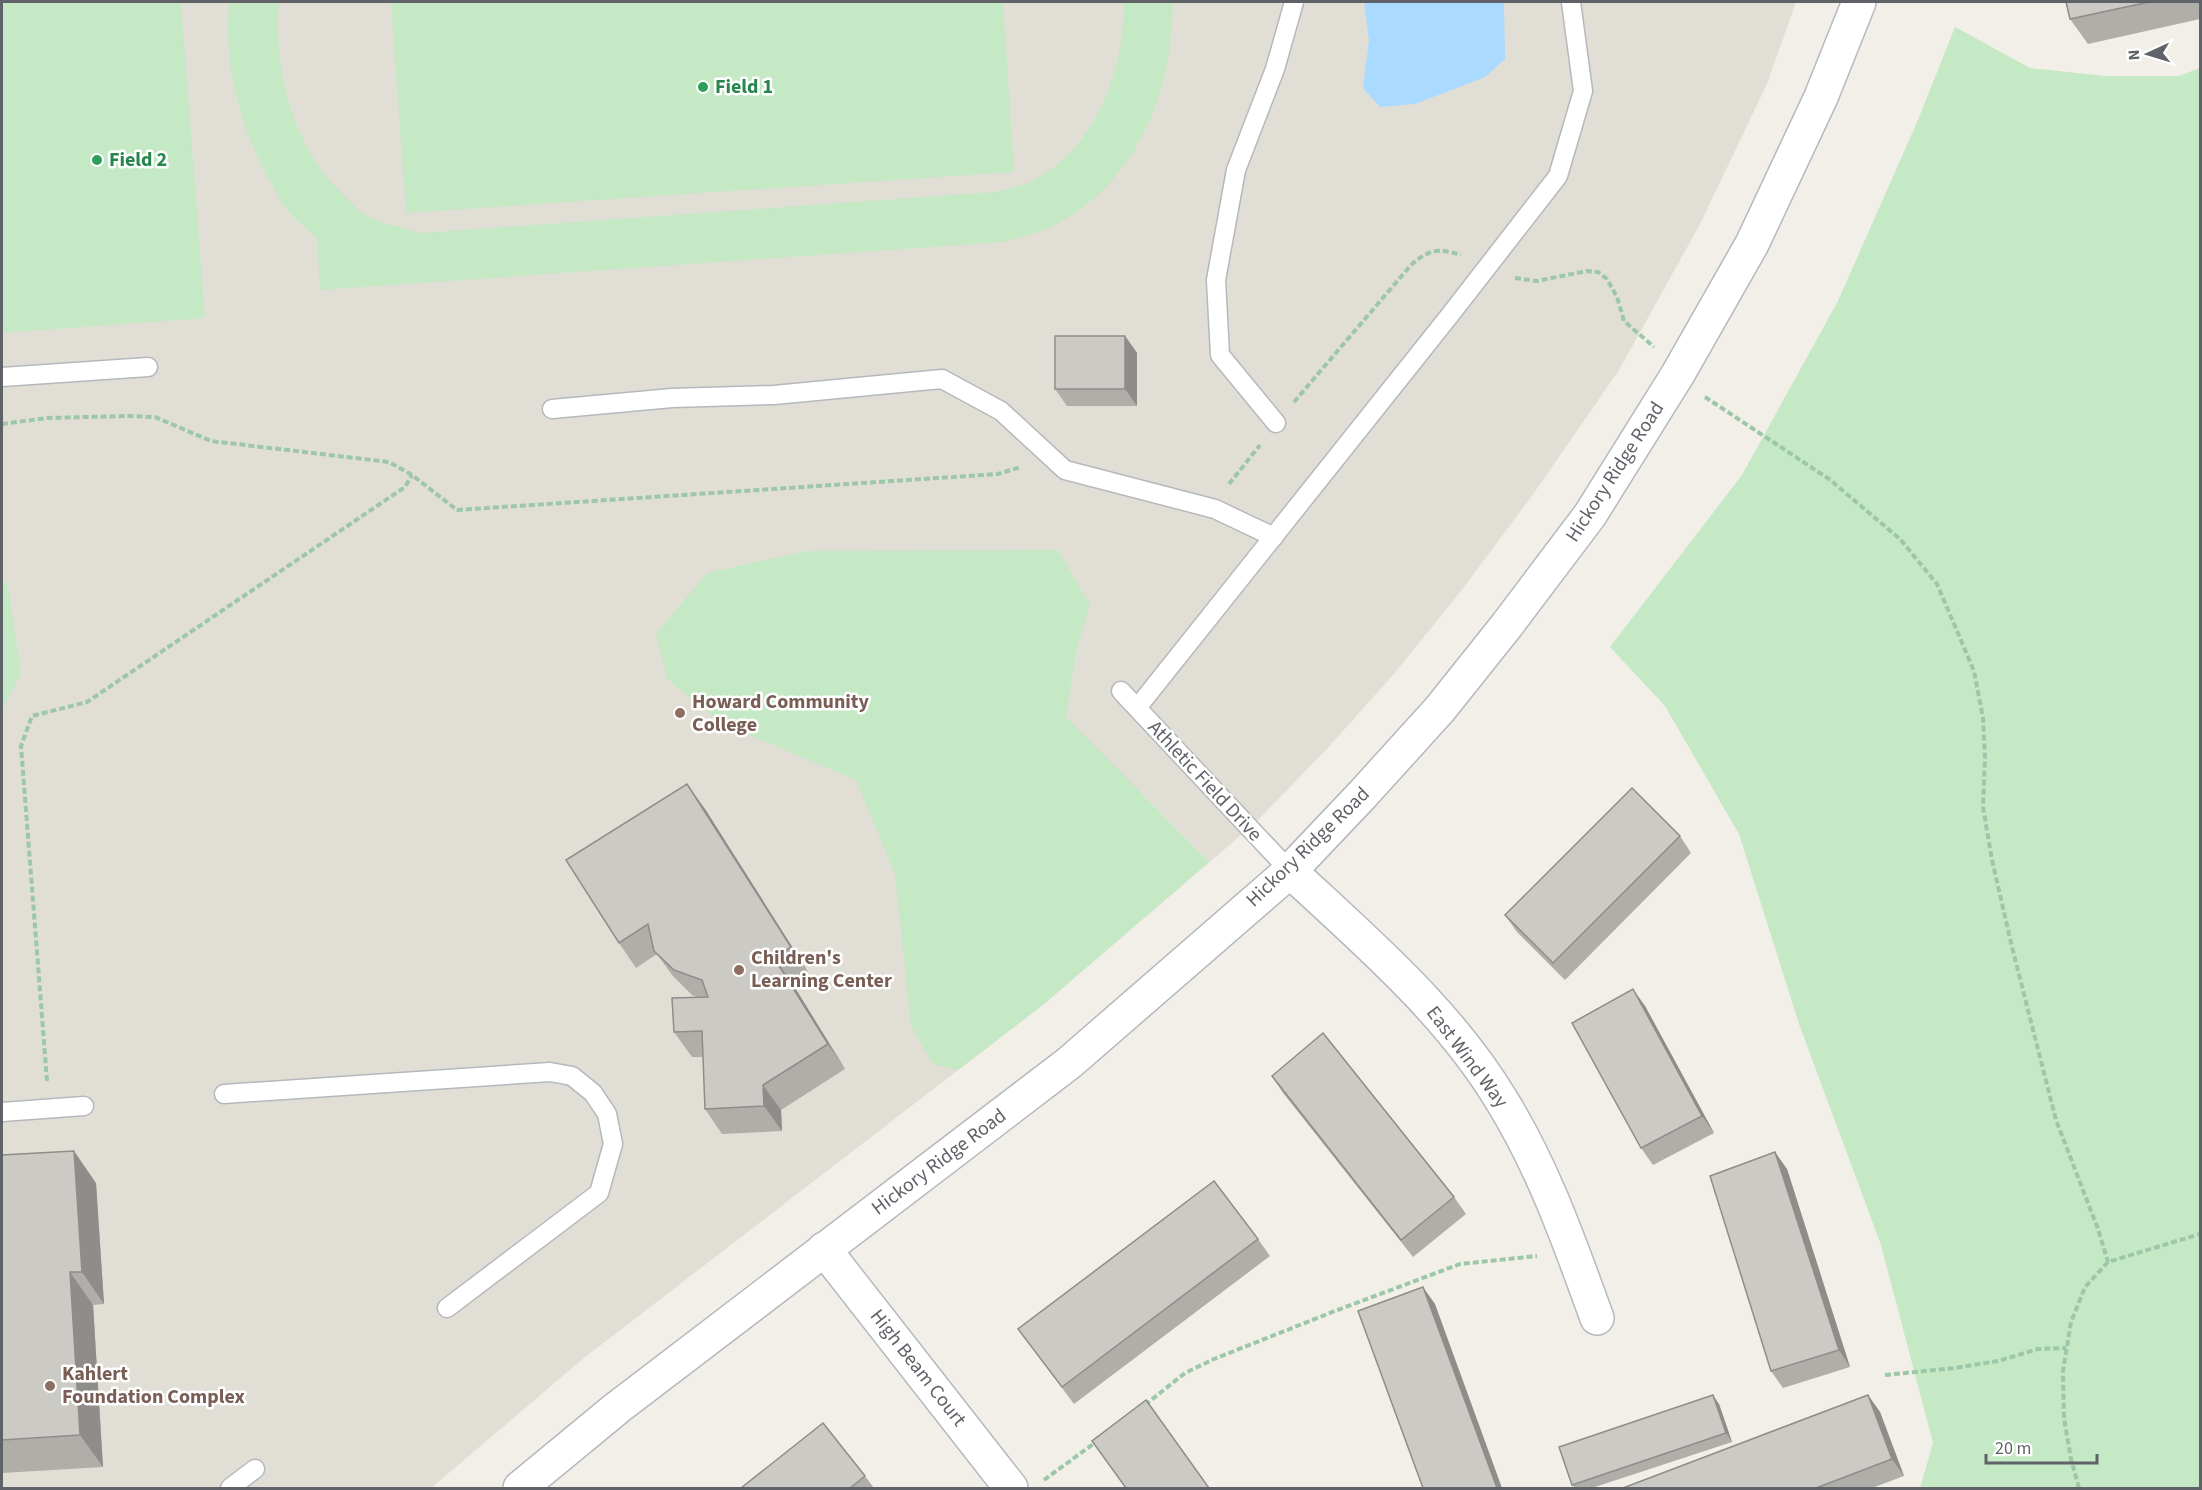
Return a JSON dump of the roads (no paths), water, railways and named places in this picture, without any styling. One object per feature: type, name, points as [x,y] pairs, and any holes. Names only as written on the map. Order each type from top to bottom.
[{"type":"street","name":"Hickory Ridge Road","points":[[520,1488],[617,1408],[1069,1063],[1290,871],[1440,709],[1590,515],[1678,374],[1752,244],[1821,97],[1859,2]]},
{"type":"street","name":"East Wind Way","points":[[1290,871],[1404,977],[1469,1053],[1502,1101],[1552,1199],[1597,1318]]},
{"type":"street","name":"High Beam Court","points":[[824,1249],[1025,1486]]},
{"type":"lane","points":[[1276,423],[1220,355],[1216,280],[1236,170],[1275,69],[1294,2]]},
{"type":"lane","points":[[1137,708],[1558,176],[1583,91],[1570,2]]},
{"type":"lane","points":[[2,377],[147,367]]},
{"type":"lane","points":[[552,408],[672,398],[774,395],[942,379],[1001,411],[1065,470],[1215,509],[1274,537]]},
{"type":"lane","name":"Athletic Field Drive","points":[[1121,691],[1290,871]]},
{"type":"lane","points":[[224,1094],[550,1072],[572,1076],[593,1093],[607,1114],[613,1144],[598,1193],[447,1308]]},
{"type":"lane","points":[[2,1112],[84,1106]]},
{"type":"lane","points":[[230,1488],[255,1469]]},
{"type":"water","points":[[1364,2],[1504,2],[1505,59],[1485,77],[1415,104],[1380,107],[1363,88],[1369,41]]},
{"type":"place","name":"Field 1","points":[[703,87]]},
{"type":"place","name":"Field 2","points":[[97,160]]},
{"type":"place","name":"Howard Community College","points":[[680,713]]},
{"type":"place","name":"Children's Learning Center","points":[[739,970]]},
{"type":"place","name":"Kahlert Foundation Complex","points":[[50,1386]]}]
